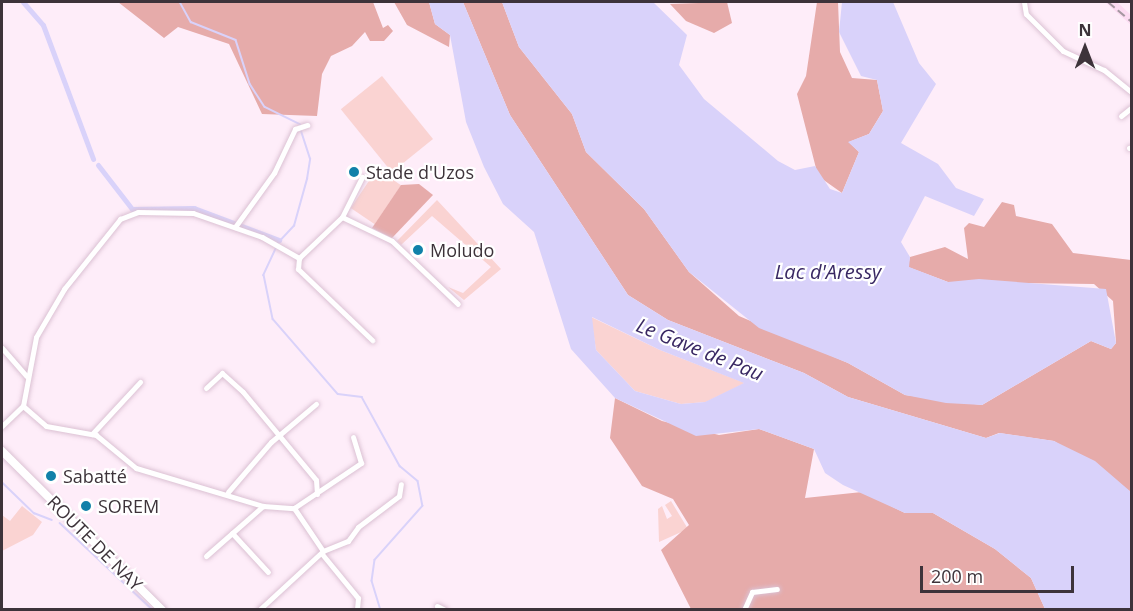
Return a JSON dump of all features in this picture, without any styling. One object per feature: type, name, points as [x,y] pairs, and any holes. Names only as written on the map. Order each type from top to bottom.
[{"type":"main road","name":"ROUTE DE NAY","points":[[2,451],[162,609]]},
{"type":"street","points":[[1024,2],[1026,14],[1063,51],[1104,70],[1131,93]]},
{"type":"street","points":[[1121,116],[1131,107]]},
{"type":"street","points":[[237,225],[274,173],[295,129],[305,126]]},
{"type":"street","points":[[362,177],[342,217],[300,258],[298,269],[372,340]]},
{"type":"street","points":[[2,426],[23,406],[26,376],[36,337],[64,289],[120,219],[138,212],[194,213],[237,225],[300,258]]},
{"type":"street","points":[[342,217],[392,241],[458,304]]},
{"type":"street","points":[[2,348],[26,376]]},
{"type":"street","points":[[206,388],[222,373],[318,483],[330,486]]},
{"type":"street","points":[[92,434],[140,382]]},
{"type":"street","points":[[228,492],[276,437],[316,404]]},
{"type":"street","points":[[23,406],[46,426],[92,434],[136,468],[228,492],[263,506],[294,508],[330,486],[361,463],[353,437]]},
{"type":"street","points":[[317,494],[318,483]]},
{"type":"street","points":[[259,609],[323,553],[348,542],[358,527],[399,496],[401,484]]},
{"type":"street","points":[[206,556],[263,506]]},
{"type":"street","points":[[294,508],[323,553],[358,598],[357,609]]},
{"type":"street","points":[[232,533],[268,572]]},
{"type":"street","points":[[744,609],[752,592],[777,589]]},
{"type":"street","points":[[437,606],[445,609]]},
{"type":"shaded area","points":[[118,2],[373,2],[383,28],[388,25],[393,31],[384,41],[370,41],[365,32],[352,46],[331,56],[322,74],[317,116],[262,114],[229,44],[178,27],[164,38]]},
{"type":"shaded area","points":[[394,2],[429,2],[435,24],[450,35],[449,47],[407,25]]},
{"type":"shaded area","points":[[463,2],[502,2],[519,47],[572,114],[586,152],[644,209],[689,272],[739,316],[848,363],[905,395],[982,405],[1091,341],[1111,349],[1116,343],[1113,301],[1094,284],[948,282],[908,267],[910,257],[945,247],[968,259],[964,228],[969,223],[984,227],[1002,202],[1014,205],[1016,216],[1052,224],[1073,253],[1131,260],[1131,492],[1054,441],[999,433],[986,438],[848,397],[804,373],[668,320],[628,295],[510,115]]},
{"type":"shaded area","points":[[727,2],[732,23],[714,33],[686,21],[670,4]]},
{"type":"shaded area","points":[[817,2],[838,2],[840,52],[852,78],[877,80],[883,111],[869,134],[849,142],[859,152],[842,193],[818,176],[797,94],[806,76]]},
{"type":"shaded area","points":[[1105,2],[1117,2],[1131,15],[1131,25]]},
{"type":"shaded area","points":[[382,76],[433,139],[392,172],[341,109]]},
{"type":"shaded area","points":[[377,169],[401,185],[375,224],[351,208]]},
{"type":"shaded area","points":[[419,184],[433,195],[392,238],[372,228],[401,185]]},
{"type":"shaded area","points":[[437,200],[501,269],[464,300],[448,287],[463,293],[491,267],[432,216],[401,245],[397,241]]},
{"type":"shaded area","points":[[591,317],[660,350],[745,383],[706,402],[681,404],[635,391],[596,350]]},
{"type":"shaded area","points":[[615,398],[662,421],[719,435],[759,429],[814,449],[805,498],[862,492],[905,513],[933,513],[995,549],[1031,578],[1045,609],[691,609],[661,550],[689,525],[673,499],[642,486],[610,438]]},
{"type":"shaded area","points":[[671,501],[688,529],[659,542],[658,509],[662,506],[667,519],[672,516],[665,505]]},
{"type":"shaded area","points":[[22,506],[42,522],[33,535],[2,551],[2,515],[10,521]]},
{"type":"water","name":"Le Gave de Pau","points":[[429,2],[463,2],[510,115],[628,295],[668,320],[804,373],[848,397],[986,438],[1000,433],[1054,441],[1095,461],[1131,492],[1131,609],[1045,609],[1031,578],[995,549],[933,513],[905,513],[843,485],[825,473],[814,449],[759,429],[696,436],[615,398],[571,349],[534,232],[503,204],[484,167],[466,122],[450,35],[435,24]],"holes":[[[592,317],[660,350],[744,383],[705,402],[681,404],[635,391],[596,350]]]},
{"type":"water","name":"Lac d'Aressy","points":[[502,2],[653,2],[687,35],[679,65],[704,99],[778,161],[795,170],[815,166],[830,189],[842,193],[859,152],[848,142],[869,134],[883,111],[877,80],[861,76],[839,32],[842,2],[893,2],[919,63],[936,84],[901,143],[938,164],[956,188],[984,199],[974,216],[925,196],[901,242],[910,257],[909,267],[948,282],[979,279],[1106,289],[1116,343],[1111,349],[1091,341],[982,405],[946,403],[905,395],[848,363],[759,328],[689,272],[644,209],[586,152],[572,114],[519,47]]},
{"type":"waterway","points":[[23,2],[43,25],[93,159]]},
{"type":"waterway","points":[[180,2],[191,22],[236,40],[250,84],[265,107],[300,124]]},
{"type":"waterway","points":[[277,244],[294,226],[307,179],[310,159],[300,129]]},
{"type":"waterway","points":[[98,165],[132,209],[194,208],[279,240]]},
{"type":"waterway","points":[[276,249],[264,275],[273,319],[338,394],[362,397],[400,466],[418,481],[423,506],[375,560],[372,581],[381,610]]},
{"type":"waterway","points":[[2,482],[34,513],[52,520]]},
{"type":"waterway","points":[[60,523],[153,610]]},
{"type":"railway","points":[[1108,2],[1132,22]]},
{"type":"place","name":"Stade d'Uzos","points":[[354,172]]},
{"type":"place","name":"Moludo","points":[[418,250]]},
{"type":"place","name":"Sabatté","points":[[51,476]]},
{"type":"place","name":"SOREM","points":[[86,506]]}]
